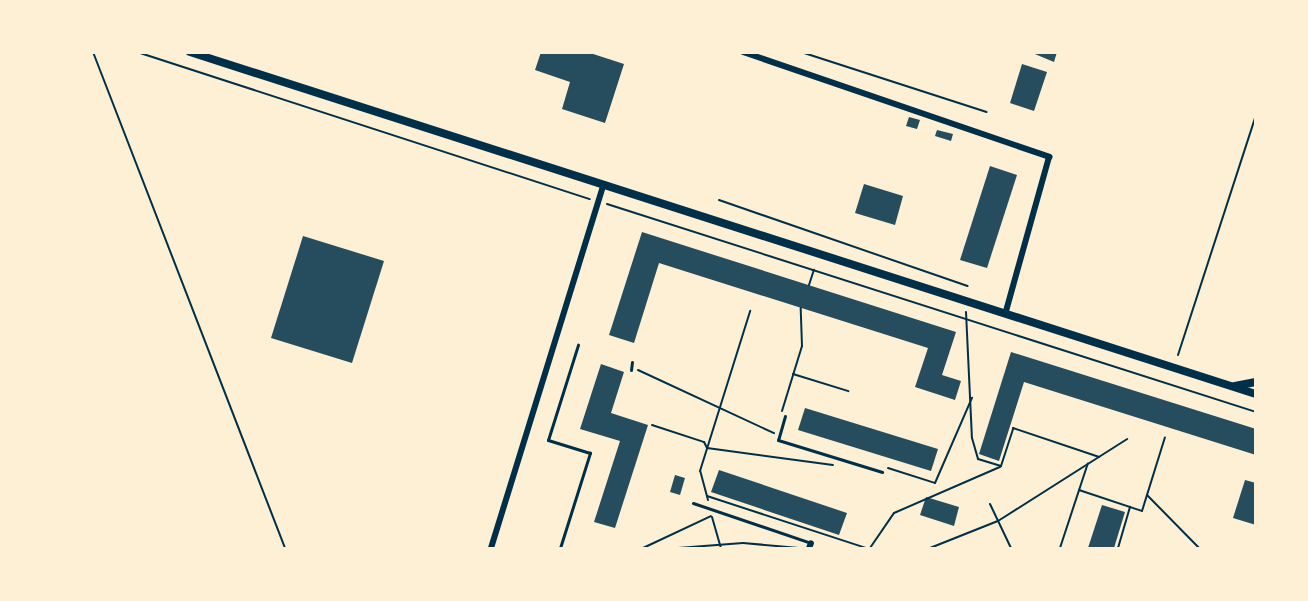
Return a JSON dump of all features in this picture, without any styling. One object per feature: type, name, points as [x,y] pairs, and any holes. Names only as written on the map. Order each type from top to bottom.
[{"type":"street","points":[[190,52],[1006,311],[1256,394]]},
{"type":"street","points":[[743,52],[1049,157],[1006,311]]},
{"type":"street","points":[[491,549],[604,184]]},
{"type":"street","points":[[1234,387],[1256,382]]},
{"type":"lane","points":[[560,549],[590,453],[548,440],[578,345]]},
{"type":"lane","points":[[632,362],[632,368]]},
{"type":"lane","points":[[783,415],[777,434],[778,440],[882,472]]},
{"type":"lane","points":[[693,503],[810,546]]},
{"type":"path","points":[[93,52],[285,549]]},
{"type":"path","points":[[137,52],[1256,412]]},
{"type":"path","points":[[801,52],[987,112]]},
{"type":"path","points":[[1178,355],[1256,115]]},
{"type":"path","points":[[719,200],[968,286]]},
{"type":"path","points":[[809,285],[813,270]]},
{"type":"path","points":[[965,299],[978,459],[1001,466]]},
{"type":"path","points":[[783,415],[802,346],[801,308]]},
{"type":"path","points":[[721,549],[700,471],[750,311]]},
{"type":"path","points":[[632,368],[777,434],[778,423]]},
{"type":"path","points":[[793,374],[848,391]]},
{"type":"path","points":[[879,465],[935,483],[972,398]]},
{"type":"path","points":[[652,425],[704,442],[707,448]]},
{"type":"path","points":[[707,496],[868,549],[894,513],[1001,466],[1013,428],[1099,457]]},
{"type":"path","points":[[1079,490],[1142,511],[1165,437]]},
{"type":"path","points":[[930,549],[998,520],[1127,438]]},
{"type":"path","points":[[707,448],[835,466]]},
{"type":"path","points":[[1060,549],[1088,463]]},
{"type":"path","points":[[1147,495],[1199,549]]},
{"type":"path","points":[[990,504],[1011,549]]},
{"type":"path","points":[[1118,549],[1130,507]]},
{"type":"path","points":[[644,549],[711,515]]},
{"type":"path","points":[[678,549],[719,544],[799,549]]},
{"type":"building","points":[[541,52],[587,52],[624,64],[605,123],[562,109],[570,82],[535,70]]},
{"type":"building","points":[[1030,52],[1057,52],[1054,62]]},
{"type":"building","points":[[1022,64],[1047,72],[1034,111],[1010,103]]},
{"type":"building","points":[[909,117],[920,120],[917,129],[906,126]]},
{"type":"building","points":[[937,130],[953,134],[951,141],[935,136]]},
{"type":"building","points":[[990,166],[1017,175],[987,268],[960,260]]},
{"type":"building","points":[[864,184],[903,196],[895,225],[855,213]]},
{"type":"building","points":[[642,232],[956,332],[942,375],[961,381],[955,400],[915,387],[928,348],[659,263],[634,343],[609,335]]},
{"type":"building","points":[[303,236],[384,261],[352,363],[271,338]]},
{"type":"building","points":[[1011,352],[1256,429],[1256,455],[1024,382],[999,461],[979,454]]},
{"type":"building","points":[[601,364],[624,372],[611,413],[648,425],[615,528],[594,522],[620,441],[580,429]]},
{"type":"building","points":[[805,408],[938,449],[931,471],[798,430]]},
{"type":"building","points":[[719,470],[847,513],[839,535],[711,492]]},
{"type":"building","points":[[675,475],[685,478],[680,495],[670,492]]},
{"type":"building","points":[[1245,480],[1256,483],[1256,525],[1233,518]]},
{"type":"building","points":[[926,497],[959,507],[954,526],[920,515]]},
{"type":"building","points":[[1102,505],[1125,512],[1114,548],[1088,548]]}]
